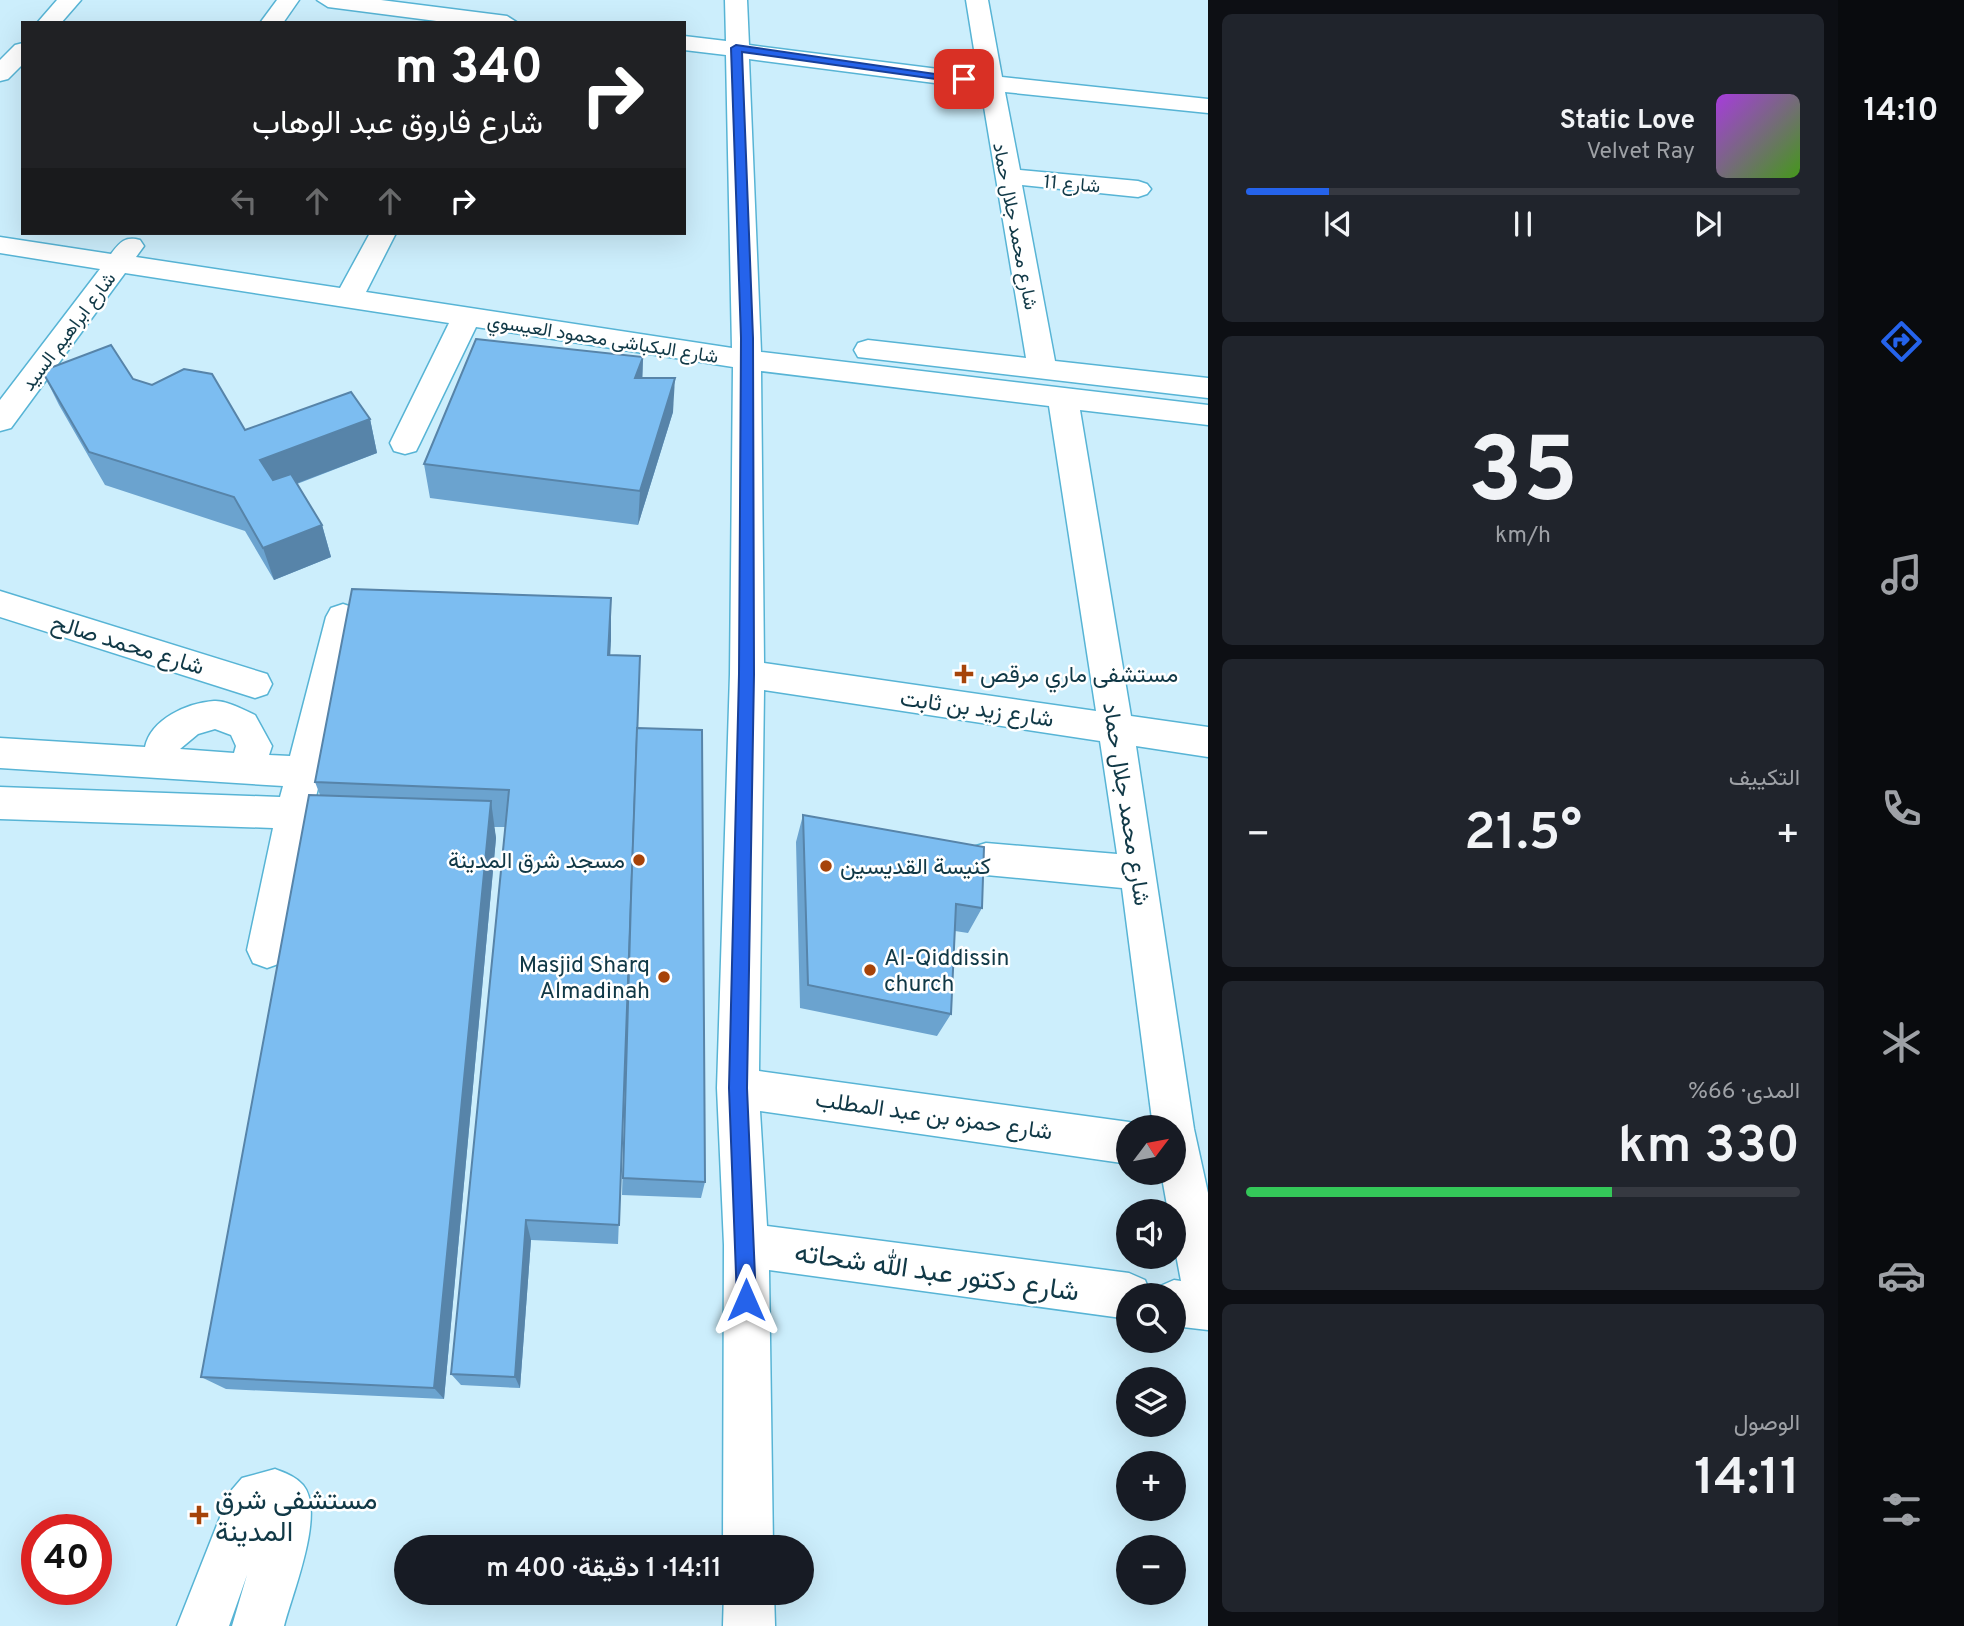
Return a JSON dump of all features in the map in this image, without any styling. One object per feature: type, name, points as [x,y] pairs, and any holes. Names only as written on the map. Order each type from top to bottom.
[{"type":"street","points":[[50,21],[70,0]]},
{"type":"street","points":[[272,21],[288,0]]},
{"type":"street","points":[[328,0],[488,21]]},
{"type":"street","points":[[496,21],[501,0]]},
{"type":"street","points":[[736,0],[747,349],[747,674],[738,1088],[746,1245],[748,1535]]},
{"type":"street","name":"شارع محمد جلال حماد","points":[[977,0],[1042,369]]},
{"type":"street","points":[[686,43],[990,83],[1208,106]]},
{"type":"street","points":[[0,74],[21,52]]},
{"type":"street","name":"شارع 11","points":[[1006,176],[1138,189]]},
{"type":"street","points":[[355,287],[382,235]]},
{"type":"street","name":"شارع البكباشى محمود العيسوي","points":[[0,245],[118,241],[355,287],[1063,400],[1208,415]]},
{"type":"street","name":"شارع ابراهيم السيد","points":[[0,421],[118,241]]},
{"type":"street","name":"شارع البكباشى محمود العيسوي","points":[[355,287],[466,318],[747,349],[1042,369],[1208,388]]},
{"type":"street","points":[[405,443],[466,318]]},
{"type":"street","name":"شارع محمد جلال حماد","points":[[1063,400],[1177,1115]]},
{"type":"street","name":"شارع محمد صالح","points":[[0,604],[255,684]]},
{"type":"street","points":[[267,950],[294,813],[343,617]]},
{"type":"street","name":"شارع زيد بن ثابت","points":[[747,674],[1208,742]]},
{"type":"street","points":[[160,763],[164,742],[187,722],[216,715],[243,725],[254,746],[248,768]]},
{"type":"street","points":[[0,753],[304,772]]},
{"type":"street","points":[[0,803],[294,813]]},
{"type":"street","points":[[986,859],[1139,873]]},
{"type":"street","name":"شارع حمزه بن عبد المطلب","points":[[738,1088],[1116,1141]]},
{"type":"street","name":"شارع محمد جلال حماد","points":[[1186,1173],[1208,1305]]},
{"type":"street","name":"شارع دكتور عبد الله شحاته","points":[[746,1245],[1116,1294]]},
{"type":"street","points":[[1186,1304],[1208,1305]]},
{"type":"street","points":[[202,1626],[247,1508],[259,1495],[275,1493],[287,1504],[287,1523],[258,1626]]},
{"type":"street","points":[[749,1605],[749,1626]]},
{"type":"building","points":[[476,339],[643,357],[635,378],[675,378],[640,491],[424,464]]},
{"type":"building","points":[[111,345],[133,379],[152,385],[184,369],[212,374],[245,430],[351,392],[370,419],[260,460],[273,480],[291,474],[322,525],[263,548],[234,497],[89,452],[42,371]]},
{"type":"building","points":[[352,589],[611,598],[608,655],[640,656],[619,1225],[526,1220],[515,1377],[451,1374],[509,790],[315,782]]},
{"type":"building","name":"Masjid Sharq Almadinah","points":[[637,728],[702,730],[705,1182],[623,1178]]},
{"type":"building","points":[[309,795],[491,801],[434,1388],[201,1377]]},
{"type":"building","name":"Al-Qiddissin church","points":[[803,815],[984,847],[982,908],[956,904],[951,1014],[808,985]]},
{"type":"place","name":"مستشفى ماري مرقص","points":[[964,674]]},
{"type":"place","name":"مسجد شرق المدينة","points":[[639,860]]},
{"type":"place","name":"كنيسة القديسين","points":[[826,866]]},
{"type":"place","name":"Al-Qiddissin church","points":[[870,970]]},
{"type":"place","name":"Masjid Sharq Almadinah","points":[[664,977]]},
{"type":"place","name":"مستشفى شرق المدينة","points":[[199,1515]]},
{"type":"route","points":[[746,1300],[738,1088],[747,674],[747,338],[736,48],[964,79]]}]
